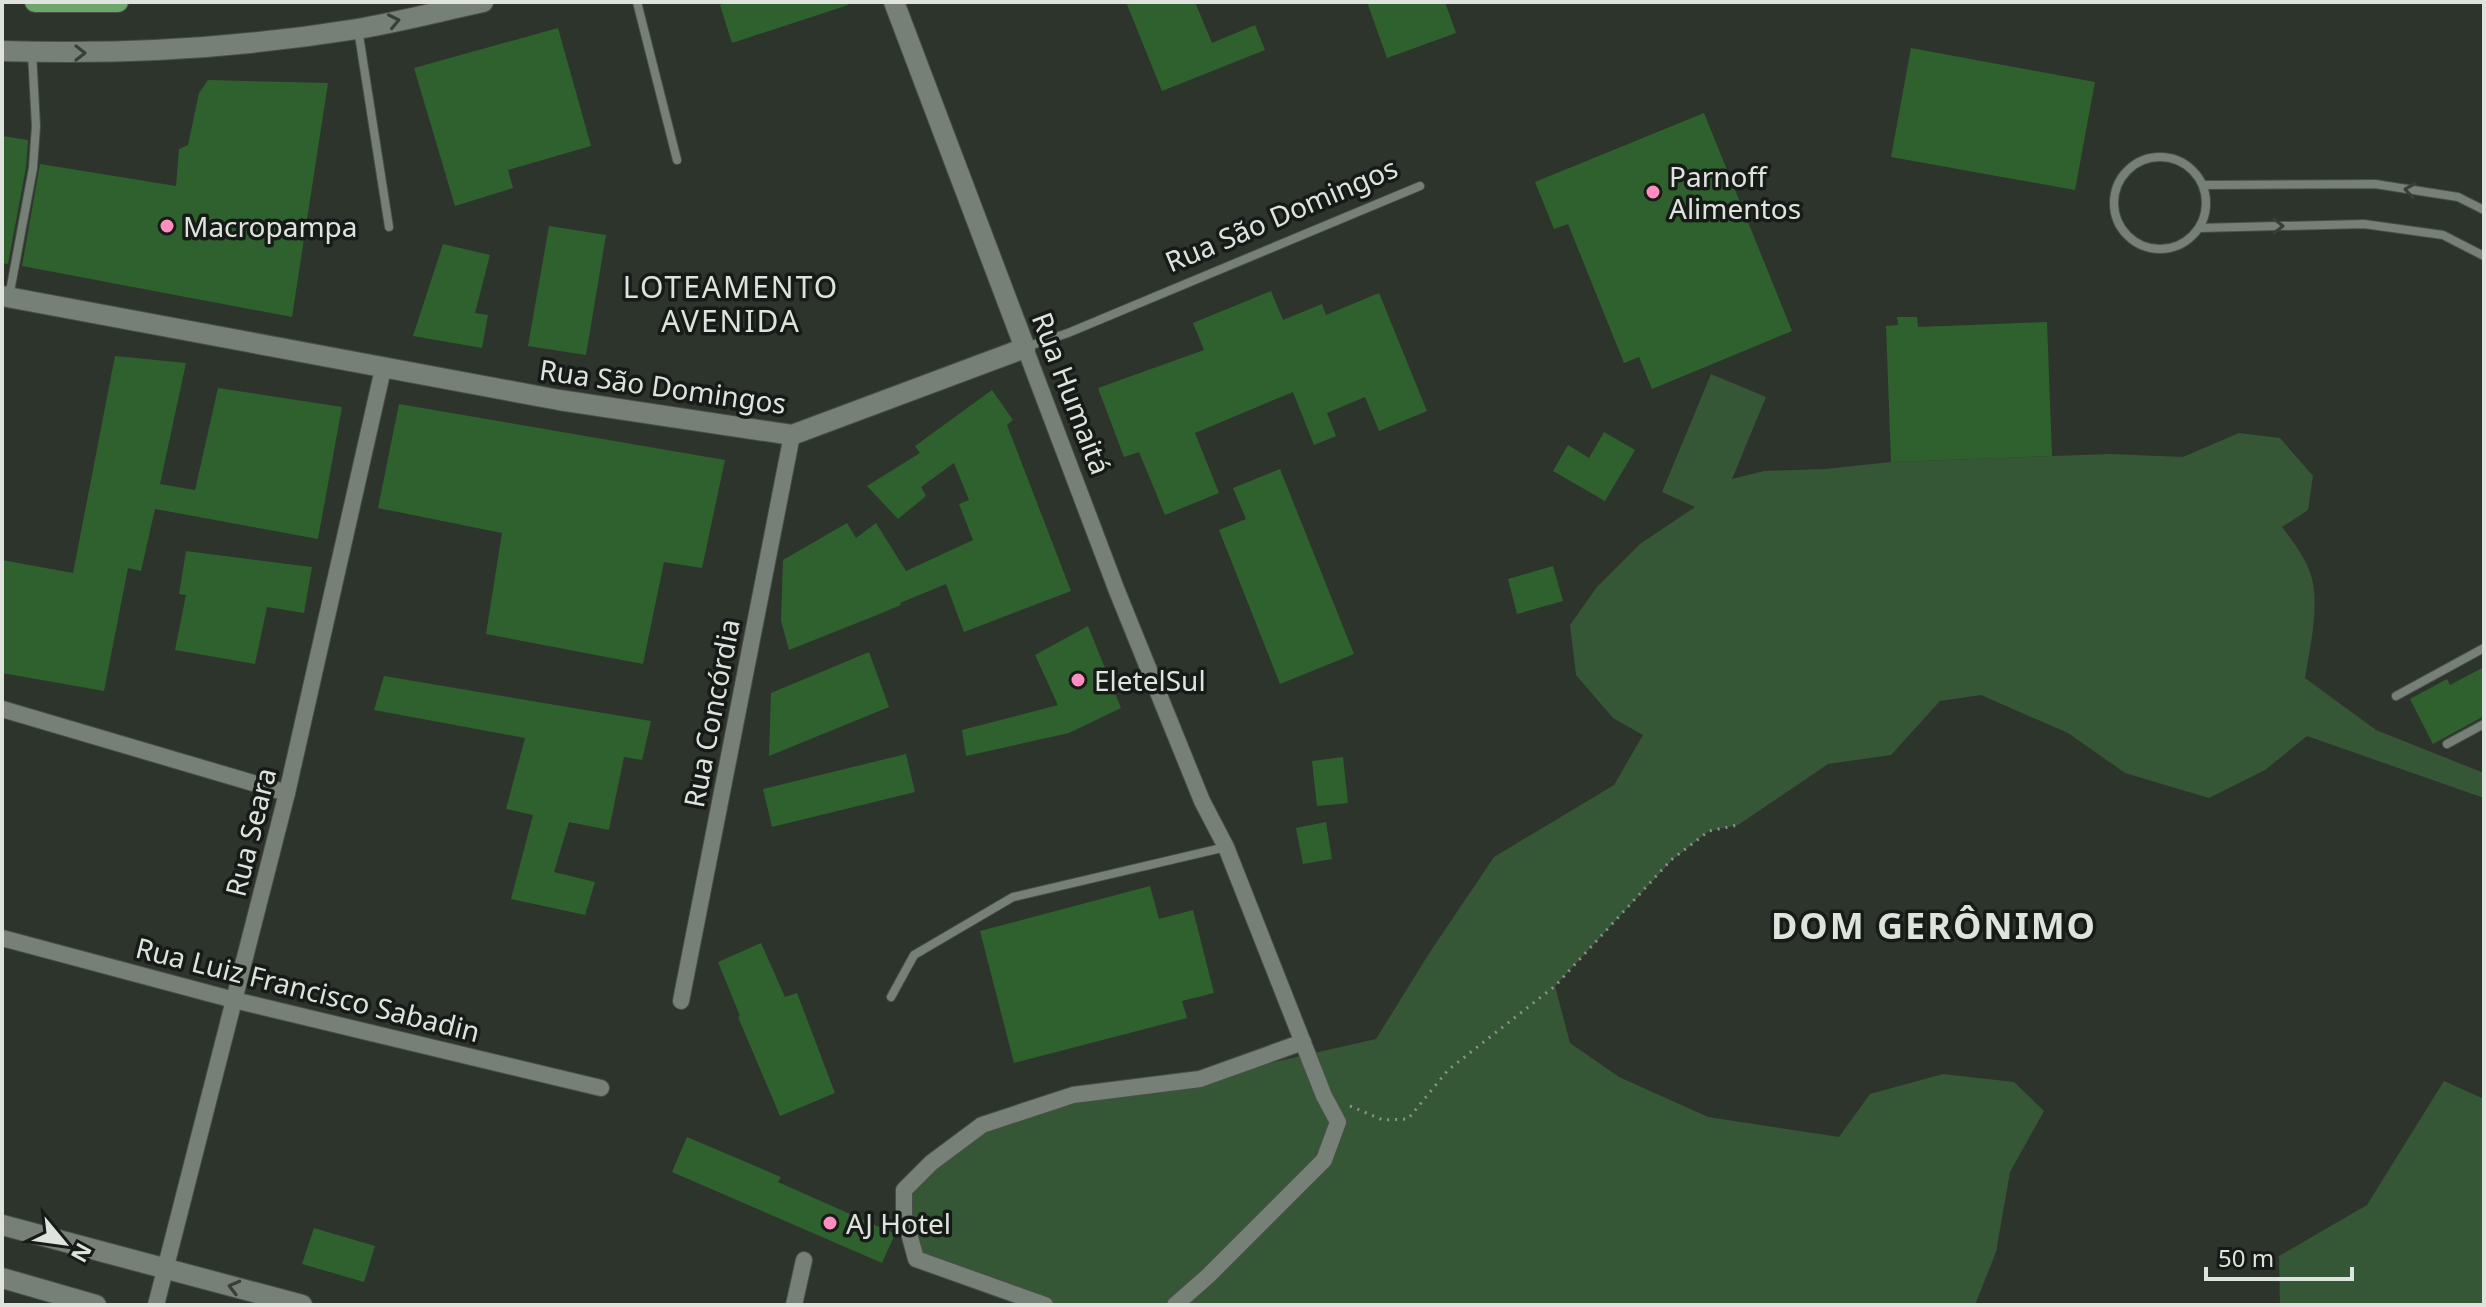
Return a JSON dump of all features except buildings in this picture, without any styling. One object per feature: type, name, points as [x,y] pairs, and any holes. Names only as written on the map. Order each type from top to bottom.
[{"type":"main road","points":[[35,2],[118,2]]},
{"type":"street","points":[[2,51],[77,54],[156,51],[358,29],[483,2]]},
{"type":"street","name":"Rua Humaitá","points":[[894,2],[1117,591],[1202,801],[1226,847],[1324,1096],[1338,1122],[1324,1160],[1175,1305]]},
{"type":"street","name":"Rua São Domingos","points":[[6,297],[559,400],[792,435],[1025,348]]},
{"type":"street","name":"Rua Seara","points":[[156,1305],[287,793],[383,369]]},
{"type":"street","name":"Rua Concórdia","points":[[681,1001],[792,435]]},
{"type":"street","points":[[2,709],[287,793]]},
{"type":"street","name":"Rua Luiz Francisco Sabadin","points":[[2,938],[234,1000],[601,1088]]},
{"type":"street","points":[[1045,1305],[916,1259],[904,1215],[904,1190],[931,1163],[982,1125],[1073,1095],[1200,1079],[1303,1042]]},
{"type":"street","points":[[2,1225],[302,1305]]},
{"type":"street","points":[[794,1305],[804,1260]]},
{"type":"street","points":[[2,1278],[96,1305]]},
{"type":"lane","points":[[637,2],[677,160]]},
{"type":"lane","points":[[358,29],[389,227]]},
{"type":"lane","points":[[6,297],[33,168],[36,126],[31,52]]},
{"type":"lane","points":[[2149,157],[2172,157],[2191,167],[2204,185],[2207,207],[2200,228],[2183,244],[2161,250],[2138,245],[2121,229],[2113,207],[2116,185],[2129,167],[2149,157]]},
{"type":"lane","points":[[2204,185],[2375,184],[2458,197],[2484,210]]},
{"type":"lane","name":"Rua São Domingos","points":[[1025,348],[1068,333],[1420,186]]},
{"type":"lane","points":[[2200,228],[2364,224],[2443,235],[2484,256]]},
{"type":"lane","points":[[2396,696],[2484,648]]},
{"type":"lane","points":[[2447,744],[2484,724]]},
{"type":"lane","points":[[891,997],[914,955],[1013,897],[1226,847]]},
{"type":"path","points":[[1324,1096],[1383,1120],[1408,1119],[1448,1070],[1555,986],[1671,860],[1709,831],[1738,825]]},
{"type":"green space","points":[[1711,374],[1766,397],[1732,479],[1764,471],[1891,462],[2111,454],[2183,457],[2239,433],[2280,438],[2313,476],[2308,510],[2282,527],[2305,560],[2313,583],[2314,618],[2305,678],[2376,730],[2484,773],[2484,798],[2307,736],[2265,770],[2209,798],[2125,773],[2068,733],[1981,695],[1940,701],[1891,755],[1828,764],[1738,825],[1709,831],[1671,861],[1555,986],[1570,1043],[1619,1077],[1708,1117],[1839,1137],[1870,1094],[1943,1074],[2014,1082],[2044,1111],[2010,1172],[1996,1252],[1975,1305],[1045,1305],[916,1259],[904,1190],[982,1125],[1073,1095],[1200,1079],[1376,1039],[1494,857],[1614,785],[1643,735],[1613,718],[1576,675],[1570,625],[1597,587],[1640,544],[1695,507],[1662,492]]},
{"type":"green space","points":[[2444,1081],[2484,1099],[2484,1305],[2280,1305],[2279,1256],[2367,1205]]},
{"type":"place","name":"Parnoff Alimentos","points":[[1653,192]]},
{"type":"place","name":"Macropampa","points":[[167,226]]},
{"type":"place","name":"EletelSul","points":[[1078,680]]},
{"type":"place","name":"AJ Hotel","points":[[830,1223]]},
{"type":"district","name":"LOTEAMENTO AVENIDA","points":[[731,303]]},
{"type":"district","name":"DOM GERÔNIMO","points":[[1934,925]]}]
